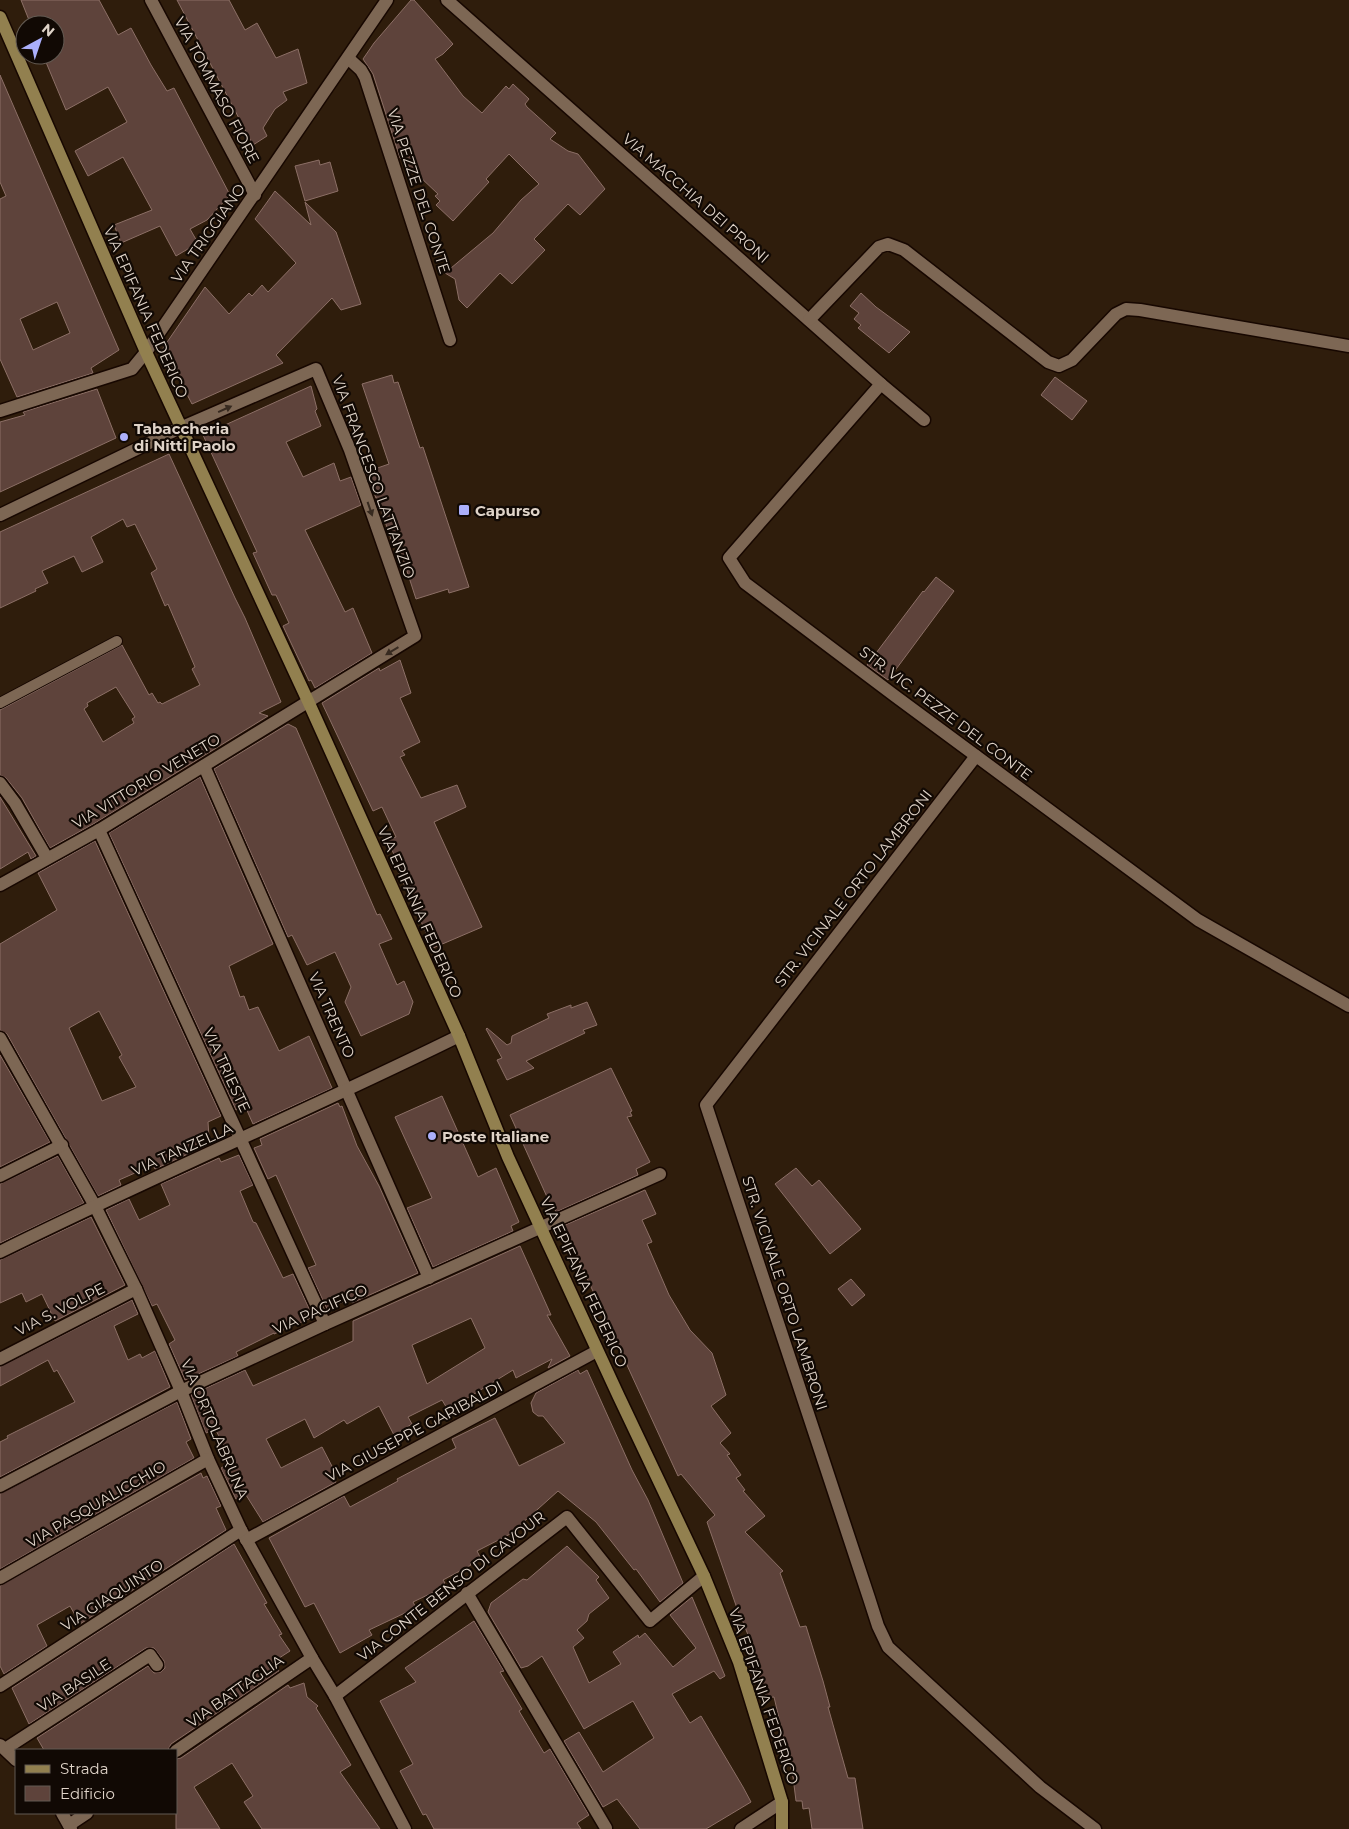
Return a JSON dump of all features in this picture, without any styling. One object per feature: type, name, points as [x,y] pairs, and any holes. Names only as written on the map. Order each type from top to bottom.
[{"type":"main road","name":"VIA EPIFANIA FEDERICO","points":[[0,17],[180,428],[308,701],[459,1036],[508,1156],[597,1351],[704,1576],[739,1662],[782,1802],[782,1829]]},
{"type":"street","name":"VIA TOMMASO FIORE","points":[[151,0],[255,195]]},
{"type":"street","name":"VIA TRIGGIANO","points":[[0,411],[132,369],[146,352],[255,195],[387,0]]},
{"type":"street","name":"VIA MACCHIA DEI PRONI","points":[[447,0],[924,420]]},
{"type":"street","name":"VIA PEZZE DEL CONTE","points":[[348,58],[361,70],[365,77],[450,340]]},
{"type":"street","points":[[809,320],[879,247],[888,244],[904,250],[1048,362],[1059,366],[1072,360],[1116,314],[1126,309],[1349,346]]},
{"type":"street","name":"VIA FRANCESCO LATTANZIO","points":[[0,515],[180,428],[316,369],[350,450],[415,636],[308,701]]},
{"type":"street","name":"STR. VIC. PEZZE DEL CONTE","points":[[881,384],[729,558],[745,582],[1198,920],[1349,1006]]},
{"type":"street","name":"VIA VITTORIO VENETO","points":[[0,885],[99,830],[308,701]]},
{"type":"street","name":"STR. VICINALE ORTO LAMBRONI","points":[[976,756],[706,1105],[878,1626],[888,1647],[1040,1787],[1096,1829]]},
{"type":"street","name":"VIA TRENTO","points":[[204,766],[429,1278]]},
{"type":"street","points":[[0,783],[15,803],[47,858]]},
{"type":"street","name":"VIA TRIESTE","points":[[99,830],[325,1324]]},
{"type":"street","name":"VIA TANZELLA","points":[[0,1252],[95,1206],[348,1091],[459,1036]]},
{"type":"street","name":"VIA ORTOLABRUNA","points":[[0,1038],[62,1145],[136,1289],[181,1391],[208,1459],[244,1535],[335,1696],[406,1829]]},
{"type":"street","points":[[0,1176],[62,1145]]},
{"type":"street","name":"VIA PACIFICO","points":[[0,1486],[181,1391],[325,1324],[660,1174]]},
{"type":"street","name":"VIA S. VOLPE","points":[[0,1359],[136,1289]]},
{"type":"street","name":"VIA GIUSEPPE GARIBALDI","points":[[244,1535],[597,1351]]},
{"type":"street","name":"VIA PASQUALICCHIO","points":[[0,1578],[208,1459]]},
{"type":"street","name":"VIA CONTE BENSO DI CAVOUR","points":[[335,1696],[567,1517],[650,1621],[704,1576]]},
{"type":"street","name":"VIA GIAQUINTO","points":[[0,1686],[244,1535]]},
{"type":"street","points":[[467,1593],[606,1828]]},
{"type":"street","name":"VIA BASILE","points":[[3,1747],[150,1655],[158,1665]]},
{"type":"street","name":"VIA BATTAGLIA","points":[[178,1750],[312,1658]]},
{"type":"street","points":[[3,1747],[15,1759]]},
{"type":"street","points":[[741,1829],[782,1802]]},
{"type":"street","points":[[63,1814],[70,1827],[86,1814]]},
{"type":"lane","points":[[0,703],[117,641]]},
{"type":"building","points":[[21,0],[99,0],[118,35],[131,28],[167,91],[174,88],[230,195],[207,220],[190,229],[198,243],[176,256],[160,226],[121,243],[114,225],[152,210],[123,157],[88,176],[75,151],[127,122],[108,87],[66,110],[47,65],[65,65],[65,15],[27,15]]},
{"type":"building","points":[[177,0],[229,0],[245,30],[257,23],[276,58],[298,49],[307,83],[283,92],[287,100],[275,109],[263,128],[267,136],[253,145]]},
{"type":"building","points":[[411,0],[414,0],[453,44],[435,59],[463,96],[482,113],[506,86],[509,89],[513,84],[529,99],[525,104],[527,107],[556,133],[550,139],[568,151],[578,154],[605,189],[580,215],[568,204],[534,239],[545,250],[512,284],[500,273],[467,308],[459,300],[455,279],[445,273],[493,233],[521,200],[539,184],[509,154],[486,179],[489,182],[453,221],[436,205],[440,201],[435,196],[438,194],[400,158],[373,74],[363,59],[374,43]]},
{"type":"building","points":[[0,75],[119,350],[91,368],[93,373],[17,397],[0,359],[0,199],[6,196],[0,182]],"holes":[[[57,302],[70,333],[33,350],[20,319]]]},
{"type":"building","points":[[319,160],[320,165],[330,162],[338,191],[305,201],[295,166]]},
{"type":"building","points":[[275,191],[311,225],[305,202],[336,232],[361,304],[341,310],[332,298],[276,355],[283,363],[192,404],[163,348],[205,287],[229,314],[249,293],[252,296],[262,285],[268,292],[296,263],[255,219]]},
{"type":"building","points":[[861,293],[876,307],[910,332],[889,353],[858,328],[861,325],[854,319],[859,313],[850,306]]},
{"type":"building","points":[[392,375],[394,383],[398,382],[420,448],[423,447],[469,587],[449,593],[448,589],[416,599],[396,537],[391,539],[366,472],[389,464],[362,384]]},
{"type":"building","points":[[1055,377],[1087,401],[1072,420],[1041,395]]},
{"type":"building","points":[[311,386],[317,409],[315,411],[321,426],[286,442],[303,477],[334,463],[340,481],[351,477],[361,505],[305,530],[345,612],[353,608],[372,653],[315,688],[311,680],[309,681],[283,626],[289,623],[276,595],[272,595],[253,553],[257,552],[203,435]]},
{"type":"building","points":[[97,389],[116,438],[0,492],[0,422],[25,415],[23,412]]},
{"type":"building","points":[[169,454],[245,618],[281,702],[259,713],[268,716],[95,823],[50,848],[22,798],[6,778],[0,775],[0,710],[122,645],[149,695],[152,693],[158,703],[162,704],[200,685],[192,669],[195,667],[168,604],[165,606],[151,573],[157,569],[135,524],[127,527],[123,519],[91,537],[103,562],[82,572],[74,556],[42,571],[48,583],[35,589],[36,591],[0,608],[0,532]],"holes":[[[116,687],[135,717],[132,719],[134,723],[103,742],[84,709],[88,706],[87,703]]]},
{"type":"building","points":[[936,577],[954,591],[888,680],[867,665],[923,591]]},
{"type":"building","points":[[400,660],[411,693],[400,698],[420,742],[402,751],[405,755],[400,757],[421,798],[457,785],[466,807],[434,822],[482,927],[433,948],[399,873],[401,872],[388,840],[396,837],[382,807],[373,811],[322,703],[379,668],[380,671]]},
{"type":"building","points":[[288,724],[296,728],[377,915],[380,914],[392,939],[379,944],[397,985],[404,981],[413,1002],[409,1014],[361,1036],[345,1002],[351,987],[335,952],[307,965],[292,935],[288,937],[214,769]]},
{"type":"building","points":[[200,777],[273,944],[229,966],[240,997],[244,996],[249,1010],[258,1007],[279,1051],[309,1036],[332,1088],[253,1124],[245,1106],[236,1110],[109,833]]},
{"type":"building","points":[[0,797],[36,856],[31,859],[28,852],[0,869]]},
{"type":"building","points":[[95,841],[221,1116],[208,1122],[209,1137],[212,1143],[155,1169],[153,1165],[119,1180],[121,1185],[98,1196],[7,1034],[0,1030],[0,944],[57,910],[38,873]],"holes":[[[99,1011],[122,1055],[119,1057],[136,1087],[102,1101],[69,1028]]]},
{"type":"building","points":[[587,1002],[597,1025],[583,1030],[585,1033],[526,1061],[534,1068],[507,1080],[497,1060],[502,1058],[487,1028],[507,1045],[511,1043],[512,1036],[549,1018],[547,1014],[571,1005],[571,1008]]},
{"type":"building","points":[[0,1055],[50,1142],[0,1167]]},
{"type":"building","points":[[611,1068],[632,1111],[630,1112],[632,1116],[627,1117],[650,1162],[636,1169],[638,1175],[556,1212],[554,1207],[552,1208],[510,1115]]},
{"type":"building","points":[[442,1096],[478,1177],[496,1168],[519,1222],[511,1226],[513,1231],[433,1267],[407,1208],[432,1198],[395,1117]]},
{"type":"building","points":[[338,1103],[340,1107],[342,1106],[357,1146],[379,1186],[418,1273],[352,1303],[352,1298],[327,1309],[308,1268],[316,1265],[276,1175],[268,1179],[254,1148],[262,1145],[260,1139]]},
{"type":"building","points":[[239,1155],[253,1185],[240,1191],[253,1222],[256,1223],[283,1278],[293,1274],[313,1317],[274,1333],[236,1352],[238,1356],[185,1380],[169,1344],[175,1340],[157,1304],[152,1306],[106,1210],[129,1199],[139,1220],[170,1205],[161,1184],[219,1158],[221,1162]]},
{"type":"building","points":[[58,1156],[84,1203],[0,1243],[0,1184]]},
{"type":"building","points":[[796,1168],[812,1186],[819,1180],[861,1229],[830,1254],[775,1184]]},
{"type":"building","points":[[645,1190],[656,1214],[642,1220],[652,1242],[647,1244],[669,1295],[690,1330],[712,1353],[726,1395],[711,1406],[731,1433],[720,1443],[730,1454],[727,1455],[741,1475],[736,1478],[745,1490],[743,1491],[765,1516],[745,1532],[783,1571],[780,1573],[800,1627],[806,1626],[823,1681],[830,1707],[828,1707],[848,1778],[855,1778],[863,1829],[812,1829],[809,1808],[803,1809],[802,1801],[796,1801],[793,1777],[774,1697],[767,1698],[754,1663],[758,1661],[739,1614],[707,1522],[715,1515],[681,1474],[678,1476],[563,1226]]},
{"type":"building","points":[[91,1217],[125,1285],[55,1321],[42,1294],[26,1302],[22,1293],[0,1303],[0,1260]]},
{"type":"building","points":[[520,1246],[551,1315],[547,1315],[570,1356],[548,1368],[552,1359],[516,1378],[513,1370],[448,1410],[442,1400],[408,1417],[412,1424],[394,1435],[379,1406],[347,1424],[344,1420],[314,1438],[305,1419],[266,1439],[281,1468],[322,1447],[335,1472],[332,1474],[336,1482],[263,1522],[246,1495],[236,1499],[221,1468],[233,1461],[215,1429],[206,1433],[191,1395],[245,1370],[253,1386],[353,1341],[353,1321]],"holes":[[[471,1318],[485,1348],[427,1384],[412,1345]]]},
{"type":"building","points":[[851,1279],[865,1295],[852,1306],[838,1289]]},
{"type":"building","points":[[132,1300],[138,1314],[114,1326],[128,1360],[140,1354],[142,1358],[155,1351],[170,1387],[0,1477],[0,1442],[8,1438],[7,1436],[75,1402],[57,1370],[54,1372],[48,1360],[0,1386],[0,1367]]},
{"type":"building","points":[[578,1370],[580,1374],[587,1370],[632,1470],[648,1500],[683,1583],[660,1602],[636,1569],[634,1570],[596,1522],[558,1491],[519,1526],[520,1529],[477,1551],[480,1557],[471,1565],[443,1580],[445,1583],[437,1588],[438,1590],[413,1602],[415,1606],[407,1612],[369,1630],[372,1635],[340,1653],[314,1603],[305,1607],[269,1538],[344,1496],[350,1507],[398,1481],[397,1479],[456,1448],[452,1439],[495,1418],[519,1466],[565,1443],[543,1416],[538,1416],[533,1412],[531,1403],[536,1393]]},
{"type":"building","points":[[177,1402],[191,1439],[186,1442],[194,1458],[0,1569],[0,1494]]},
{"type":"building","points":[[201,1473],[203,1478],[207,1476],[221,1506],[216,1508],[226,1530],[80,1624],[70,1606],[37,1625],[47,1646],[4,1674],[0,1666],[0,1586]]},
{"type":"building","points":[[234,1544],[267,1603],[264,1604],[282,1634],[279,1635],[290,1651],[273,1662],[279,1671],[171,1744],[168,1749],[43,1749],[37,1738],[148,1666],[154,1673],[161,1672],[165,1668],[164,1661],[154,1648],[146,1648],[29,1724],[12,1688]]},
{"type":"building","points":[[567,1546],[599,1577],[596,1580],[609,1598],[589,1614],[587,1621],[577,1630],[584,1638],[573,1647],[589,1683],[621,1664],[613,1652],[638,1635],[639,1638],[645,1633],[673,1667],[696,1648],[670,1615],[692,1597],[725,1676],[720,1679],[714,1671],[672,1694],[690,1723],[701,1716],[751,1802],[706,1829],[640,1829],[617,1799],[603,1807],[564,1741],[579,1732],[603,1772],[654,1738],[633,1701],[584,1729],[542,1656],[528,1666],[521,1668],[488,1612],[491,1603],[523,1579],[527,1580]]},
{"type":"building","points":[[474,1621],[504,1671],[500,1672],[522,1709],[519,1711],[544,1753],[550,1749],[589,1815],[577,1823],[581,1829],[434,1829],[426,1814],[423,1815],[400,1771],[413,1764],[380,1701],[416,1682],[405,1668]]},
{"type":"building","points":[[304,1683],[307,1697],[318,1706],[316,1708],[351,1765],[340,1772],[380,1829],[262,1829],[244,1802],[253,1796],[232,1763],[194,1787],[220,1829],[176,1829],[176,1814],[178,1814],[178,1759],[288,1685],[290,1688]]},
{"type":"place","name":"Tabaccheria di Nitti Paolo","points":[[124,437]]},
{"type":"place","name":"Capurso","points":[[464,510]]},
{"type":"place","name":"Poste Italiane","points":[[432,1136]]}]
